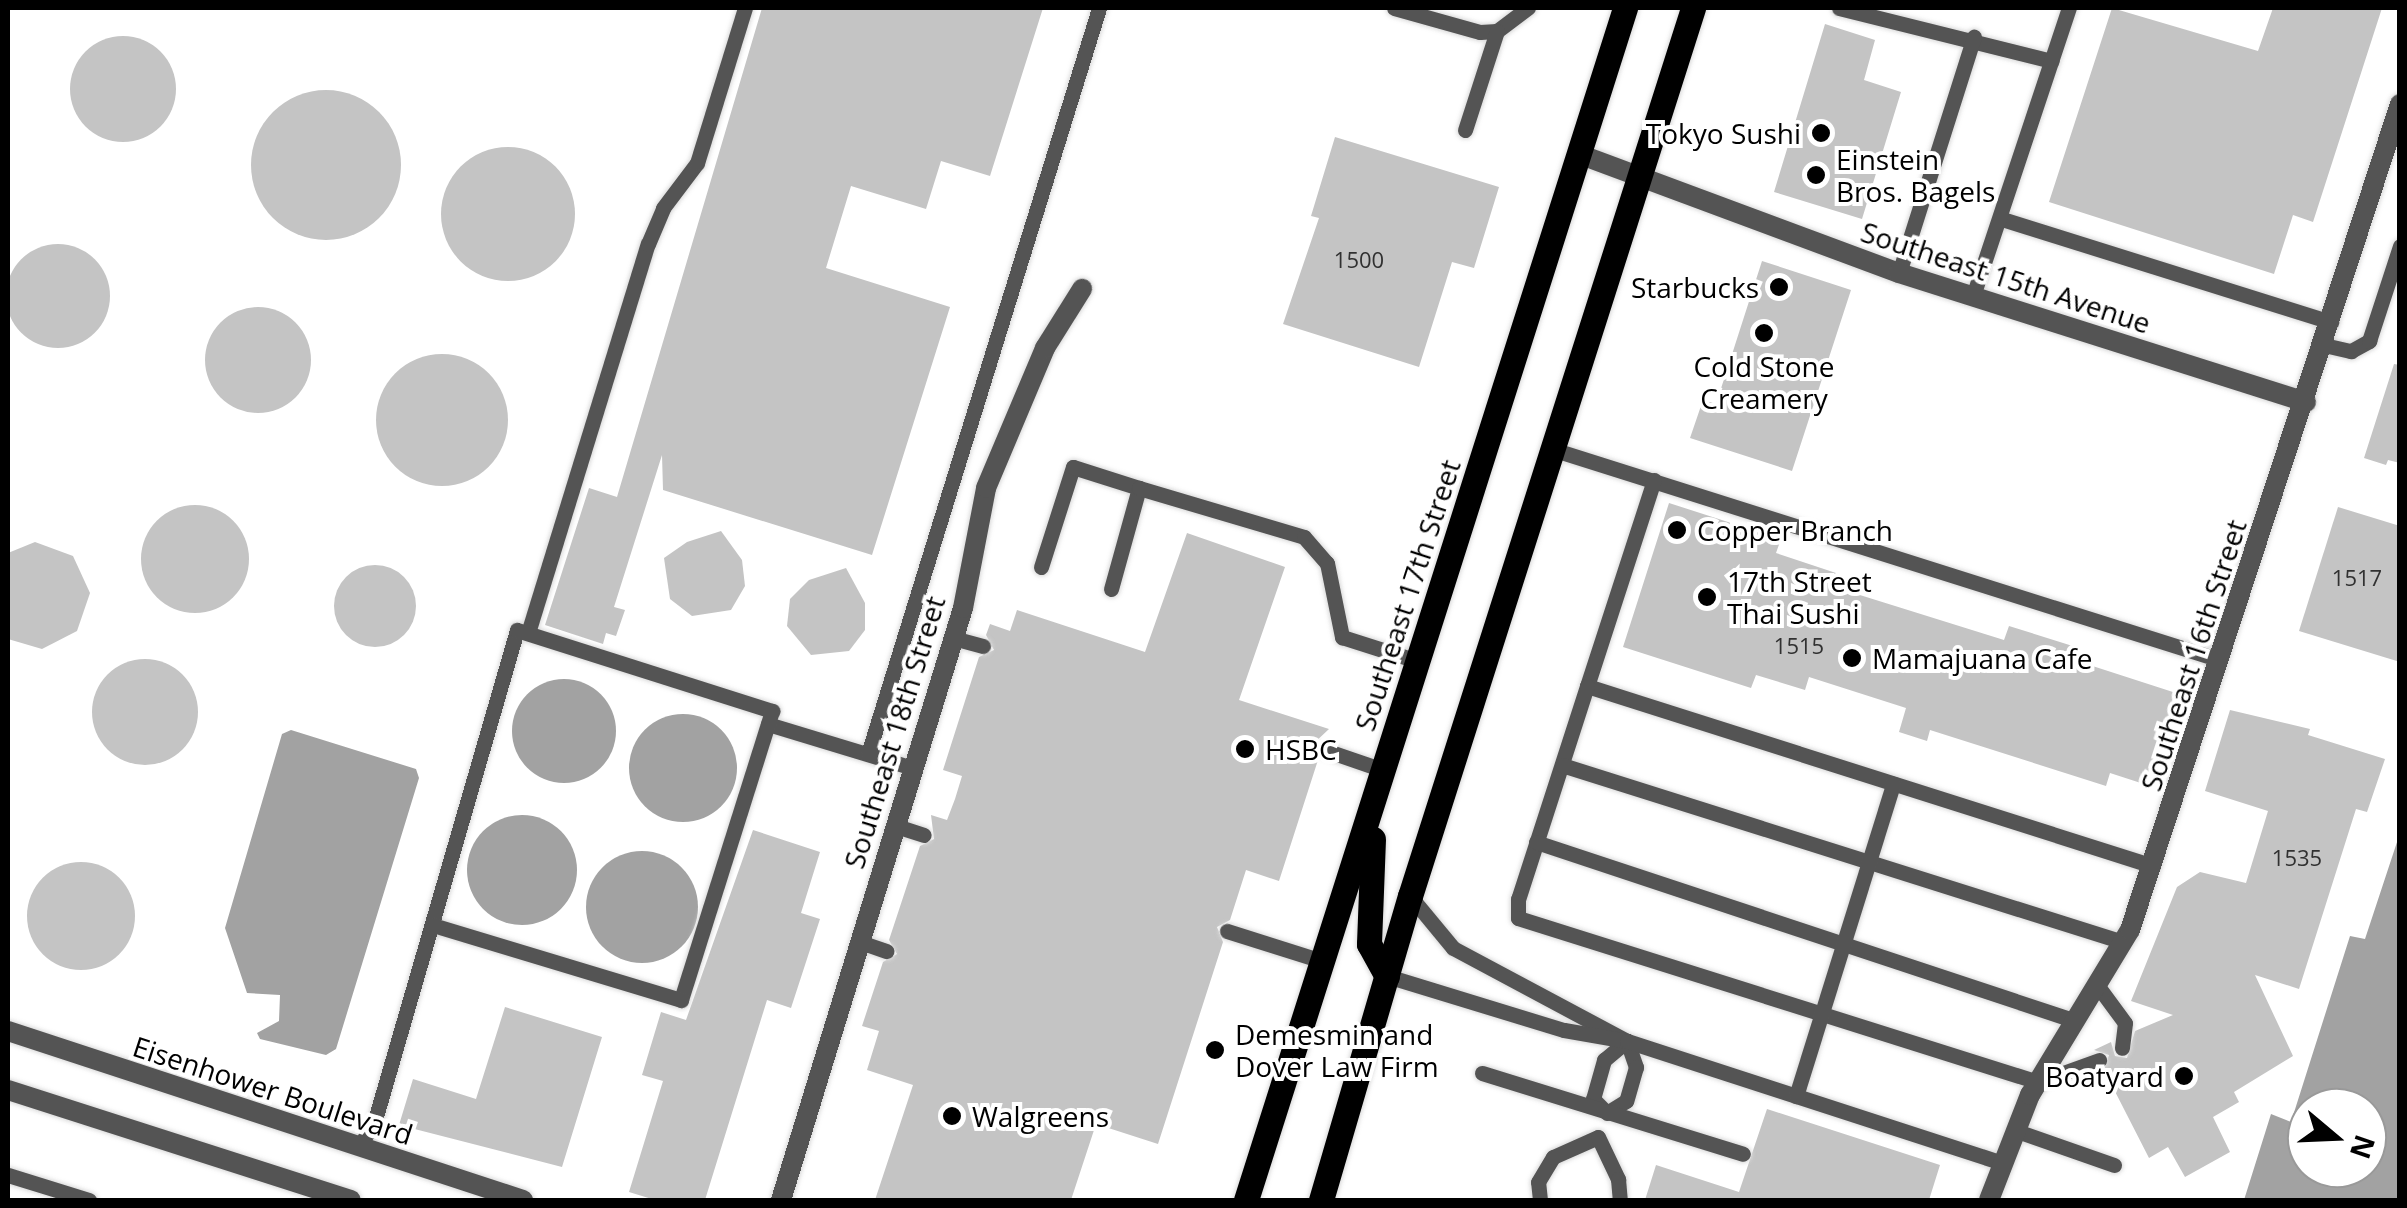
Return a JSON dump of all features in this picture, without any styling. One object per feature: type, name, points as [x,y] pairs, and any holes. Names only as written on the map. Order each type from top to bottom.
[{"type":"main road","name":"Southeast 17th Street","points":[[1246,1200],[1624,8]]},
{"type":"main road","points":[[1321,1200],[1410,896],[1556,450],[1692,8]]},
{"type":"main road","points":[[1380,779],[1366,913],[1375,963],[1387,976]]},
{"type":"street","name":"Southeast 16th Street","points":[[1992,1200],[2000,1162],[2014,1130],[2038,1082],[2123,942],[2152,866],[2400,104]]},
{"type":"street","name":"Southeast 15th Avenue","points":[[1579,154],[1899,272],[2306,402]]},
{"type":"street","name":"Southeast 18th Street","points":[[780,1200],[953,638],[986,488],[1045,348],[1082,290]]},
{"type":"street","name":"Eisenhower Boulevard","points":[[8,1030],[523,1200]]},
{"type":"street","points":[[8,1090],[352,1200]]},
{"type":"lane","points":[[528,633],[648,244],[664,208],[697,163],[744,8]]},
{"type":"lane","points":[[868,754],[1100,8]]},
{"type":"lane","points":[[1394,8],[1497,30]]},
{"type":"lane","points":[[1465,130],[1497,30],[1528,8]]},
{"type":"lane","points":[[1839,8],[1912,29],[1974,37],[2052,61]]},
{"type":"lane","points":[[1973,296],[2002,219],[2068,8]]},
{"type":"lane","points":[[1899,272],[1974,37]]},
{"type":"lane","points":[[2002,219],[2331,322]]},
{"type":"lane","points":[[2324,344],[2351,351],[2369,341],[2400,246]]},
{"type":"lane","points":[[1556,450],[2218,660]]},
{"type":"lane","points":[[1041,567],[1073,467],[1304,537],[1327,563],[1342,637],[1417,662]]},
{"type":"lane","points":[[1654,480],[1536,842],[1518,918],[1818,1016],[2038,1082],[2099,1060]]},
{"type":"lane","points":[[1111,589],[1140,488]]},
{"type":"lane","points":[[359,1147],[375,1120],[517,630],[772,711],[681,1000],[432,926]]},
{"type":"lane","points":[[953,638],[983,646]]},
{"type":"lane","points":[[1587,686],[2152,866]]},
{"type":"lane","points":[[768,724],[914,768]]},
{"type":"lane","points":[[1322,749],[1380,779]]},
{"type":"lane","points":[[1562,764],[2123,942]]},
{"type":"lane","points":[[1796,1096],[1893,784]]},
{"type":"lane","points":[[896,826],[924,835]]},
{"type":"lane","points":[[1536,842],[2076,1020]]},
{"type":"lane","points":[[1410,896],[1453,948],[1626,1040],[1636,1067],[1626,1101],[1607,1113],[1598,1137],[1553,1157],[1538,1182],[1540,1200]]},
{"type":"lane","points":[[1227,931],[1322,961]]},
{"type":"lane","points":[[860,942],[886,951]]},
{"type":"lane","points":[[1387,976],[1564,1030],[1626,1040],[2000,1162]]},
{"type":"lane","points":[[2097,985],[2125,1023],[2122,1048]]},
{"type":"lane","points":[[1607,1113],[1594,1099],[1604,1060],[1626,1040]]},
{"type":"lane","points":[[1482,1073],[1743,1154]]},
{"type":"lane","points":[[2014,1130],[2114,1165]]},
{"type":"lane","points":[[1598,1137],[1618,1179],[1620,1200]]},
{"type":"lane","points":[[8,1175],[89,1200]]},
{"type":"shaded area","points":[[564,679],[584,683],[601,694],[612,711],[616,731],[612,751],[601,768],[584,779],[564,783],[544,779],[527,768],[516,751],[512,731],[516,711],[527,694],[544,683]]},
{"type":"shaded area","points":[[683,714],[704,718],[721,730],[733,747],[737,768],[733,789],[721,806],[704,818],[683,822],[662,818],[645,806],[633,789],[629,768],[633,747],[645,730],[662,718]]},
{"type":"shaded area","points":[[291,730],[416,769],[419,778],[336,1049],[326,1055],[260,1039],[257,1033],[279,1021],[280,995],[247,993],[225,928],[282,734]]},
{"type":"shaded area","points":[[522,815],[543,819],[561,831],[573,849],[577,870],[573,891],[561,909],[543,921],[522,925],[501,921],[483,909],[471,891],[467,870],[471,849],[483,831],[501,819]]},
{"type":"shaded area","points":[[2399,836],[2399,1200],[2244,1200],[2271,1114],[2287,1120],[2287,1188],[2387,1188],[2387,1088],[2302,1088],[2350,936],[2365,939]]},
{"type":"shaded area","points":[[642,851],[663,855],[682,867],[694,886],[698,907],[694,928],[682,947],[663,959],[642,963],[621,959],[602,947],[590,928],[586,907],[590,886],[602,867],[621,855]]},
{"type":"building","points":[[762,8],[1043,8],[990,176],[941,161],[926,209],[851,186],[826,268],[950,307],[872,555],[663,490],[662,455],[614,607],[625,610],[616,636],[606,633],[603,644],[545,625],[589,488],[617,497]]},
{"type":"building","points":[[2112,8],[2258,51],[2273,8],[2382,8],[2313,222],[2293,215],[2274,274],[2049,202]]},
{"type":"building","points":[[1825,24],[1875,40],[1864,80],[1901,92],[1862,219],[1774,192]]},
{"type":"building","points":[[123,36],[143,40],[160,52],[172,69],[176,89],[172,109],[160,126],[143,138],[123,142],[103,138],[86,126],[74,109],[70,89],[74,69],[86,52],[103,40]]},
{"type":"building","points":[[326,90],[355,95],[379,112],[396,136],[401,165],[396,194],[379,218],[355,235],[326,240],[297,235],[273,218],[256,194],[251,165],[256,136],[273,112],[297,95]]},
{"type":"building","points":[[1335,137],[1499,187],[1474,268],[1452,262],[1419,367],[1283,324],[1319,218],[1311,216]]},
{"type":"building","points":[[508,147],[533,153],[555,167],[569,189],[575,214],[569,239],[555,261],[533,275],[508,281],[483,275],[461,261],[447,239],[441,214],[447,189],[461,167],[483,153]]},
{"type":"building","points":[[58,244],[78,248],[95,259],[106,276],[110,296],[106,316],[95,333],[78,344],[58,348],[38,344],[21,333],[10,316],[6,296],[10,276],[21,259],[38,248]]},
{"type":"building","points":[[1762,261],[1851,290],[1792,471],[1690,438],[1703,400],[1716,404]]},
{"type":"building","points":[[258,307],[278,311],[295,323],[307,340],[311,360],[307,380],[295,397],[278,409],[258,413],[238,409],[221,397],[209,380],[205,360],[209,340],[221,323],[238,311]]},
{"type":"building","points":[[442,354],[467,359],[489,373],[503,395],[508,420],[503,445],[489,467],[467,481],[442,486],[417,481],[395,467],[381,445],[376,420],[381,395],[395,373],[417,359]]},
{"type":"building","points":[[2394,364],[2400,365],[2400,463],[2388,460],[2386,465],[2364,458]]},
{"type":"building","points":[[1669,503],[1781,539],[1776,553],[1836,573],[1831,586],[2004,640],[2009,626],[2079,648],[2074,660],[2176,693],[2147,785],[2110,773],[2106,786],[1930,730],[1927,741],[1899,732],[1906,708],[1809,677],[1805,690],[1756,675],[1751,688],[1623,647]]},
{"type":"building","points":[[195,505],[216,509],[233,521],[245,538],[249,559],[245,580],[233,597],[216,609],[195,613],[174,609],[157,597],[145,580],[141,559],[145,538],[157,521],[174,509]]},
{"type":"building","points":[[2338,507],[2400,526],[2400,662],[2299,631]]},
{"type":"building","points":[[721,531],[742,560],[745,586],[731,610],[692,616],[670,599],[664,558],[687,542]]},
{"type":"building","points":[[1187,533],[1285,567],[1239,700],[1329,729],[1311,746],[1318,760],[1279,881],[1246,870],[1230,920],[1217,927],[1223,942],[1158,1144],[1096,1124],[1071,1200],[875,1200],[913,1085],[867,1070],[879,1031],[862,1026],[883,962],[897,954],[889,940],[920,846],[934,839],[931,815],[947,820],[955,799],[962,776],[943,770],[979,657],[994,650],[986,635],[990,624],[1010,631],[1017,610],[1145,652]]},
{"type":"building","points":[[35,542],[73,556],[90,593],[77,631],[42,649],[8,639],[8,553]]},
{"type":"building","points":[[375,565],[404,577],[416,606],[404,635],[375,647],[346,635],[334,606],[346,577]]},
{"type":"building","points":[[846,568],[865,603],[865,630],[849,651],[811,655],[787,626],[790,599],[809,580]]},
{"type":"building","points":[[145,659],[165,663],[182,675],[194,692],[198,712],[194,732],[182,749],[165,761],[145,765],[125,761],[108,749],[96,732],[92,712],[96,692],[108,675],[125,663]]},
{"type":"building","points":[[2230,710],[2310,729],[2308,735],[2385,759],[2367,812],[2356,809],[2299,989],[2255,975],[2293,1056],[2234,1092],[2239,1102],[2213,1117],[2230,1152],[2185,1177],[2168,1147],[2149,1158],[2104,1070],[2109,1055],[2094,1050],[2111,1042],[2115,1056],[2127,1058],[2135,1031],[2173,1015],[2131,1001],[2177,887],[2200,872],[2246,883],[2268,811],[2205,791]]},
{"type":"building","points":[[753,830],[820,852],[801,913],[820,919],[791,1008],[767,1000],[705,1200],[655,1200],[629,1192],[663,1081],[642,1075],[661,1012],[686,1020]]},
{"type":"building","points":[[81,862],[102,866],[119,878],[131,895],[135,916],[131,937],[119,954],[102,966],[81,970],[60,966],[43,954],[31,937],[27,916],[31,895],[43,878],[60,866]]},
{"type":"building","points":[[505,1007],[602,1037],[562,1167],[399,1125],[413,1079],[476,1099]]},
{"type":"building","points":[[1767,1109],[1940,1165],[1929,1200],[1645,1200],[1656,1165],[1739,1192]]},
{"type":"place","name":"Tokyo Sushi","points":[[1821,133]]},
{"type":"place","name":"Einstein Bros. Bagels","points":[[1816,175]]},
{"type":"place","name":"Starbucks","points":[[1779,287]]},
{"type":"place","name":"Cold Stone Creamery","points":[[1764,333]]},
{"type":"place","name":"Copper Branch","points":[[1677,530]]},
{"type":"place","name":"17th Street Thai Sushi","points":[[1707,597]]},
{"type":"place","name":"Mamajuana Cafe","points":[[1852,658]]},
{"type":"place","name":"HSBC","points":[[1245,749]]},
{"type":"place","name":"Demesmin and Dover Law Firm","points":[[1215,1050]]},
{"type":"place","name":"Boatyard","points":[[2184,1076]]},
{"type":"place","name":"Walgreens","points":[[952,1116]]}]
